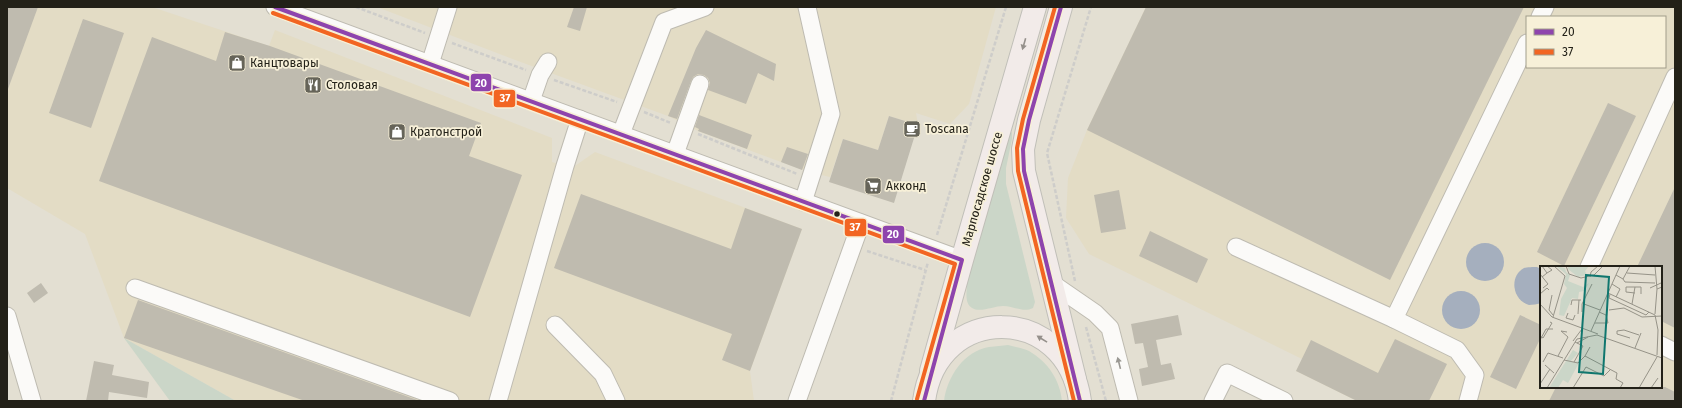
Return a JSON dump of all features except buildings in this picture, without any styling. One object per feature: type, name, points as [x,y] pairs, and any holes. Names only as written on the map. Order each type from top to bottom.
[{"type":"main road","name":"Марпосадское шоссе","points":[[924,401],[962,260],[1035,7]]},
{"type":"main road","points":[[1061,7],[1028,120],[1023,150],[1024,171],[1080,401]]},
{"type":"main road","points":[[931,371],[942,354],[950,346],[966,335],[985,329],[1006,327],[1030,333],[1052,346],[1066,361],[1075,379]]},
{"type":"street","points":[[430,64],[448,7]]},
{"type":"street","points":[[621,134],[664,22],[705,7]]},
{"type":"street","points":[[803,202],[831,114],[807,7]]},
{"type":"street","points":[[1540,16],[1545,7]]},
{"type":"street","points":[[280,8],[962,260]]},
{"type":"street","points":[[1394,319],[1526,45]]},
{"type":"street","points":[[531,101],[544,69]]},
{"type":"street","points":[[1589,266],[1675,77]]},
{"type":"street","points":[[675,154],[700,84]]},
{"type":"street","points":[[498,401],[565,166],[580,119]]},
{"type":"street","points":[[797,401],[861,223]]},
{"type":"street","points":[[1236,248],[1394,319],[1456,350],[1475,375],[1468,401]]},
{"type":"street","points":[[1050,282],[1095,313],[1110,328],[1129,401]]},
{"type":"street","points":[[135,288],[450,401]]},
{"type":"street","points":[[7,316],[11,342],[32,401]]},
{"type":"street","points":[[555,326],[603,374],[616,401]]},
{"type":"street","points":[[1662,346],[1675,352]]},
{"type":"street","points":[[1213,401],[1227,373],[1284,401]]},
{"type":"path","points":[[356,7],[438,38],[544,69],[631,107],[810,179]]},
{"type":"path","points":[[937,235],[1006,7]]},
{"type":"path","points":[[1076,283],[1047,153],[1091,7]]},
{"type":"path","points":[[853,246],[926,270]]},
{"type":"path","points":[[891,401],[930,256]]},
{"type":"path","points":[[1085,322],[1106,401]]},
{"type":"shaded area","points":[[7,7],[152,7],[269,46],[275,30],[552,138],[552,162],[572,168],[595,152],[802,229],[750,371],[754,401],[236,401],[124,338],[85,234],[7,188]]},
{"type":"shaded area","points":[[377,7],[996,7],[969,104],[950,124],[916,113],[918,125],[889,116],[878,150],[843,139],[830,177],[781,162],[698,131],[668,116]]},
{"type":"shaded area","points":[[1146,7],[1675,7],[1675,401],[1357,401],[1296,371],[1302,359],[1089,254],[1066,218],[1068,178],[1087,130]]},
{"type":"green space","points":[[1012,132],[1006,168],[1006,184],[1035,302],[1033,308],[1026,310],[999,306],[979,310],[969,306],[966,297],[967,284],[1008,135]]},
{"type":"green space","points":[[124,338],[236,401],[170,401]]},
{"type":"green space","points":[[1008,345],[1029,351],[1042,360],[1056,379],[1062,401],[944,401],[949,383],[958,366],[980,349]]},
{"type":"water","points":[[1485,243],[1495,246],[1501,252],[1504,262],[1501,272],[1495,278],[1485,281],[1475,278],[1469,272],[1466,262],[1469,252],[1475,246]]},
{"type":"water","points":[[1524,268],[1540,268],[1540,303],[1529,305],[1523,302],[1519,298],[1514,288],[1516,276]]},
{"type":"water","points":[[1461,291],[1471,294],[1477,300],[1480,310],[1477,320],[1471,326],[1461,329],[1451,326],[1445,320],[1442,310],[1445,300],[1451,294]]},
{"type":"transit line","name":"20","points":[[275,7],[962,260],[924,401]]},
{"type":"transit line","name":"37","points":[[1055,7],[1023,119],[1017,148],[1018,171],[1074,401]]},
{"type":"transit line","name":"20","points":[[1061,7],[1029,120],[1023,149],[1024,171],[1080,401]]},
{"type":"transit line","name":"37","points":[[273,13],[955,264],[917,399]]},
{"type":"place","name":"Канцтовары","points":[[237,63]]},
{"type":"place","name":"Столовая","points":[[313,85]]},
{"type":"place","name":"Toscana","points":[[912,129]]},
{"type":"place","name":"Кратонстрой","points":[[397,132]]},
{"type":"place","name":"Акконд","points":[[873,186]]}]
